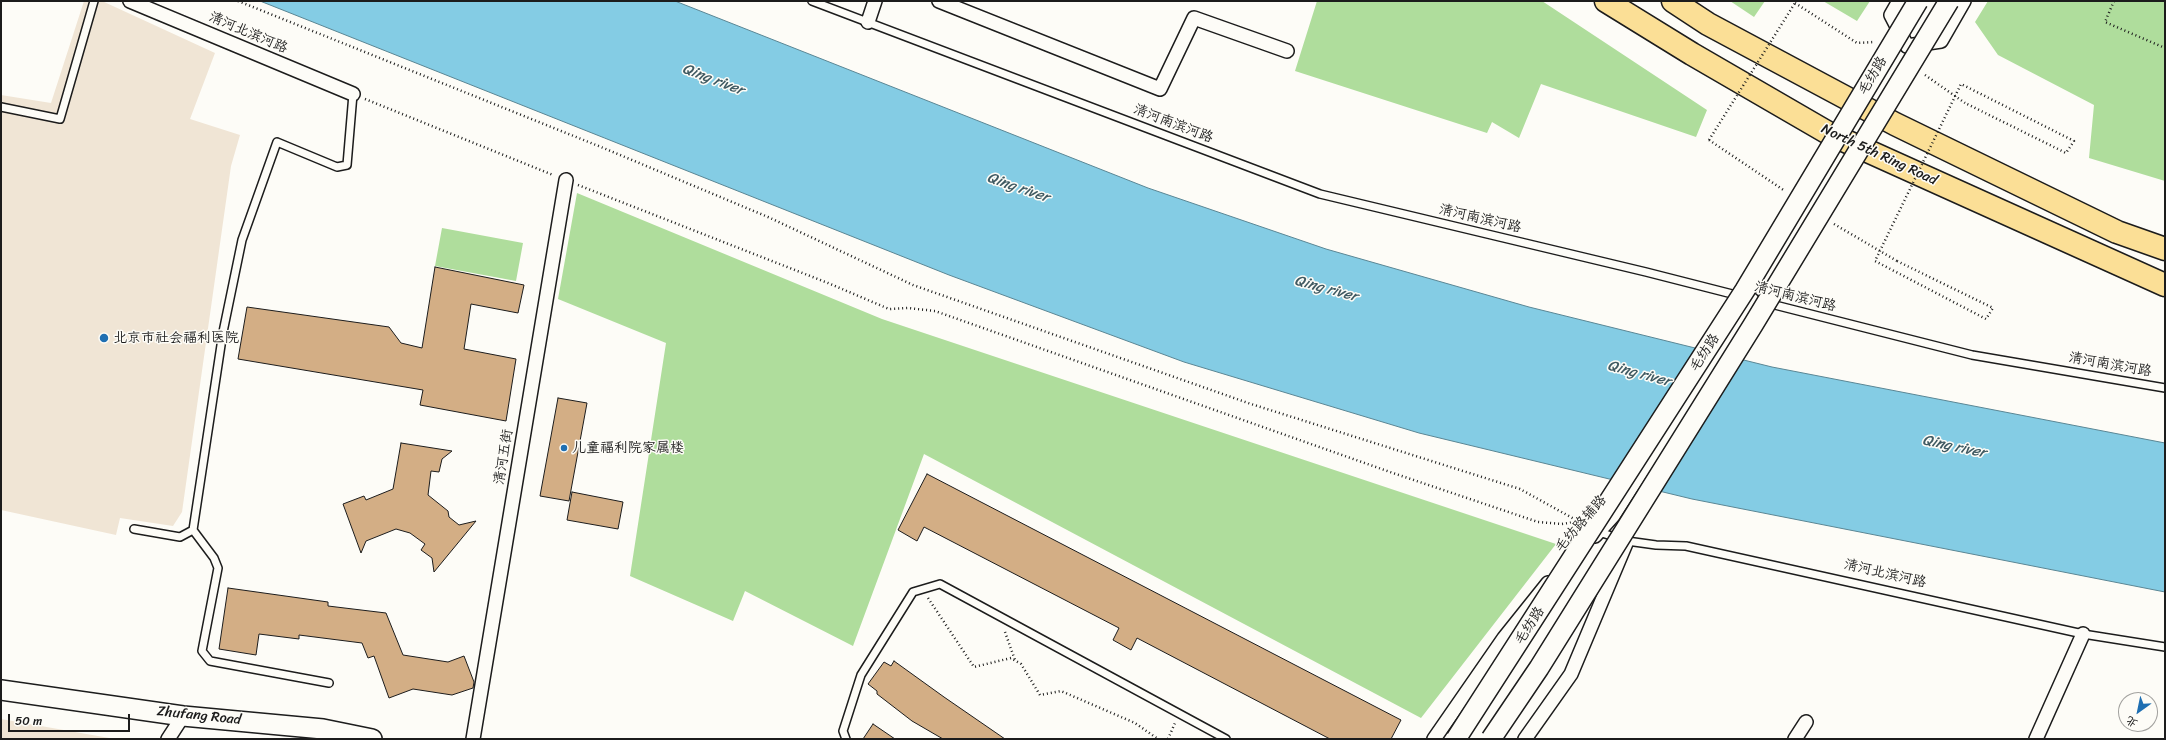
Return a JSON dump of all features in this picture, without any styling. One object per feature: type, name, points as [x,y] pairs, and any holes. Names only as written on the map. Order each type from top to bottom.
[{"type":"highway","name":"North 5th Ring Road","points":[[1606,1],[1692,54],[1830,134],[2165,286]]},
{"type":"highway","points":[[1673,1],[1708,24],[1895,124],[2117,232],[2165,249]]},
{"type":"main road","name":"毛纺路","points":[[1456,739],[1745,290],[1918,1]]},
{"type":"main road","name":"毛纺路","points":[[1491,739],[1539,668],[1748,332],[1949,1]]},
{"type":"main road","name":"Zhufang Road","points":[[1,690],[183,716],[323,729],[372,739]]},
{"type":"street","name":"清河北滨河路","points":[[130,1],[353,94]]},
{"type":"street","points":[[868,22],[875,1]]},
{"type":"street","points":[[939,1],[1160,89],[1194,18],[1287,50]]},
{"type":"street","points":[[1899,1],[1891,15],[1907,46],[1941,41],[1964,1]]},
{"type":"street","name":"清河五街","points":[[473,739],[566,180]]},
{"type":"street","name":"毛纺路辅路","points":[[1434,739],[1504,638],[1532,601],[1613,516],[1738,319],[1752,300]]},
{"type":"street","points":[[1525,739],[1571,674],[1627,541]]},
{"type":"street","points":[[2036,739],[2083,634]]},
{"type":"street","points":[[168,739],[183,716]]},
{"type":"street","points":[[1795,739],[1806,722]]},
{"type":"lane","points":[[1,107],[60,119],[94,1]]},
{"type":"lane","name":"清河南滨河路","points":[[812,1],[1320,194],[1646,272],[1972,355],[2165,388]]},
{"type":"lane","points":[[329,683],[210,661],[202,651],[218,568],[214,558],[193,530],[223,332],[242,240],[275,150],[278,142],[337,167],[347,165],[353,94]]},
{"type":"lane","points":[[134,529],[180,537],[193,530]]},
{"type":"lane","name":"清河北滨河路","points":[[1599,532],[1627,541],[1656,545],[1686,546],[2083,634],[2165,647]]},
{"type":"lane","points":[[846,739],[843,731],[861,675],[912,592],[940,584],[1226,739]]},
{"type":"path","points":[[238,1],[768,216],[913,285],[1251,404],[1520,490],[1580,522],[1562,524],[1538,522],[1005,338],[970,322],[935,311],[908,308],[889,309],[828,283],[353,94]]},
{"type":"path","points":[[2114,1],[2105,22],[2165,48]]},
{"type":"path","points":[[1759,175],[1709,140],[1795,3],[1857,43],[1875,42]]},
{"type":"path","points":[[1832,223],[1897,261],[1993,308],[1986,319],[1875,262],[1961,84],[2074,141],[2066,153],[1965,103],[1922,73]]},
{"type":"path","points":[[923,589],[974,667],[1012,658],[1021,664],[1040,695],[1061,691],[1135,724],[1158,739]]},
{"type":"path","points":[[1000,616],[1015,660]]},
{"type":"path","points":[[1168,739],[1180,713]]},
{"type":"shaded area","name":"北京市社会福利医院","points":[[84,1],[102,1],[215,53],[190,119],[240,135],[231,166],[182,512],[173,526],[120,518],[116,535],[1,510],[1,95],[51,103]]},
{"type":"shaded area","points":[[1,719],[115,739],[1,739]]},
{"type":"green space","points":[[1317,1],[1542,1],[1707,110],[1696,137],[1541,84],[1519,138],[1492,122],[1487,133],[1295,71]]},
{"type":"green space","points":[[1730,1],[1765,1],[1754,17]]},
{"type":"green space","points":[[1823,1],[1870,1],[1857,21]]},
{"type":"green space","points":[[1988,1],[2165,1],[2165,181],[2089,158],[2094,105],[1998,55],[1975,22]]},
{"type":"green space","points":[[577,193],[882,319],[1556,544],[1421,718],[924,454],[853,646],[745,591],[733,621],[630,576],[666,343],[558,299]]},
{"type":"green space","points":[[442,228],[523,243],[516,281],[435,266]]},
{"type":"water","name":"Qing river","points":[[260,1],[675,1],[1148,188],[1326,249],[1529,307],[1772,367],[2165,443],[2165,592],[1692,499],[1419,433],[1184,362],[949,275]]},
{"type":"building","points":[[435,267],[524,285],[518,313],[471,304],[464,349],[516,359],[506,421],[420,405],[423,390],[238,359],[247,307],[389,327],[401,343],[422,348]]},
{"type":"building","name":"儿童福利院家属楼","points":[[558,398],[587,403],[569,501],[540,496]]},
{"type":"building","points":[[401,443],[452,451],[442,459],[439,472],[431,471],[428,495],[448,511],[449,517],[459,525],[476,521],[434,572],[432,558],[421,550],[425,544],[410,533],[396,529],[366,541],[361,553],[343,504],[364,496],[366,500],[393,489]]},
{"type":"building","points":[[927,474],[1401,720],[1391,739],[1330,739],[1137,638],[1131,650],[1113,640],[1119,628],[924,527],[917,541],[898,530]]},
{"type":"building","points":[[572,492],[623,502],[618,529],[567,520]]},
{"type":"building","points":[[228,588],[328,602],[328,606],[386,613],[403,655],[448,662],[464,656],[474,682],[473,688],[452,695],[413,689],[389,698],[374,656],[368,658],[362,643],[299,635],[299,639],[259,634],[256,655],[219,649]]},
{"type":"building","points":[[894,661],[1005,739],[943,739],[912,721],[877,694],[877,691],[868,684],[884,662],[891,666]]},
{"type":"building","points":[[873,724],[895,739],[863,739]]},
{"type":"place","name":"北京市社会福利医院","points":[[104,338]]},
{"type":"place","name":"儿童福利院家属楼","points":[[564,448]]}]
